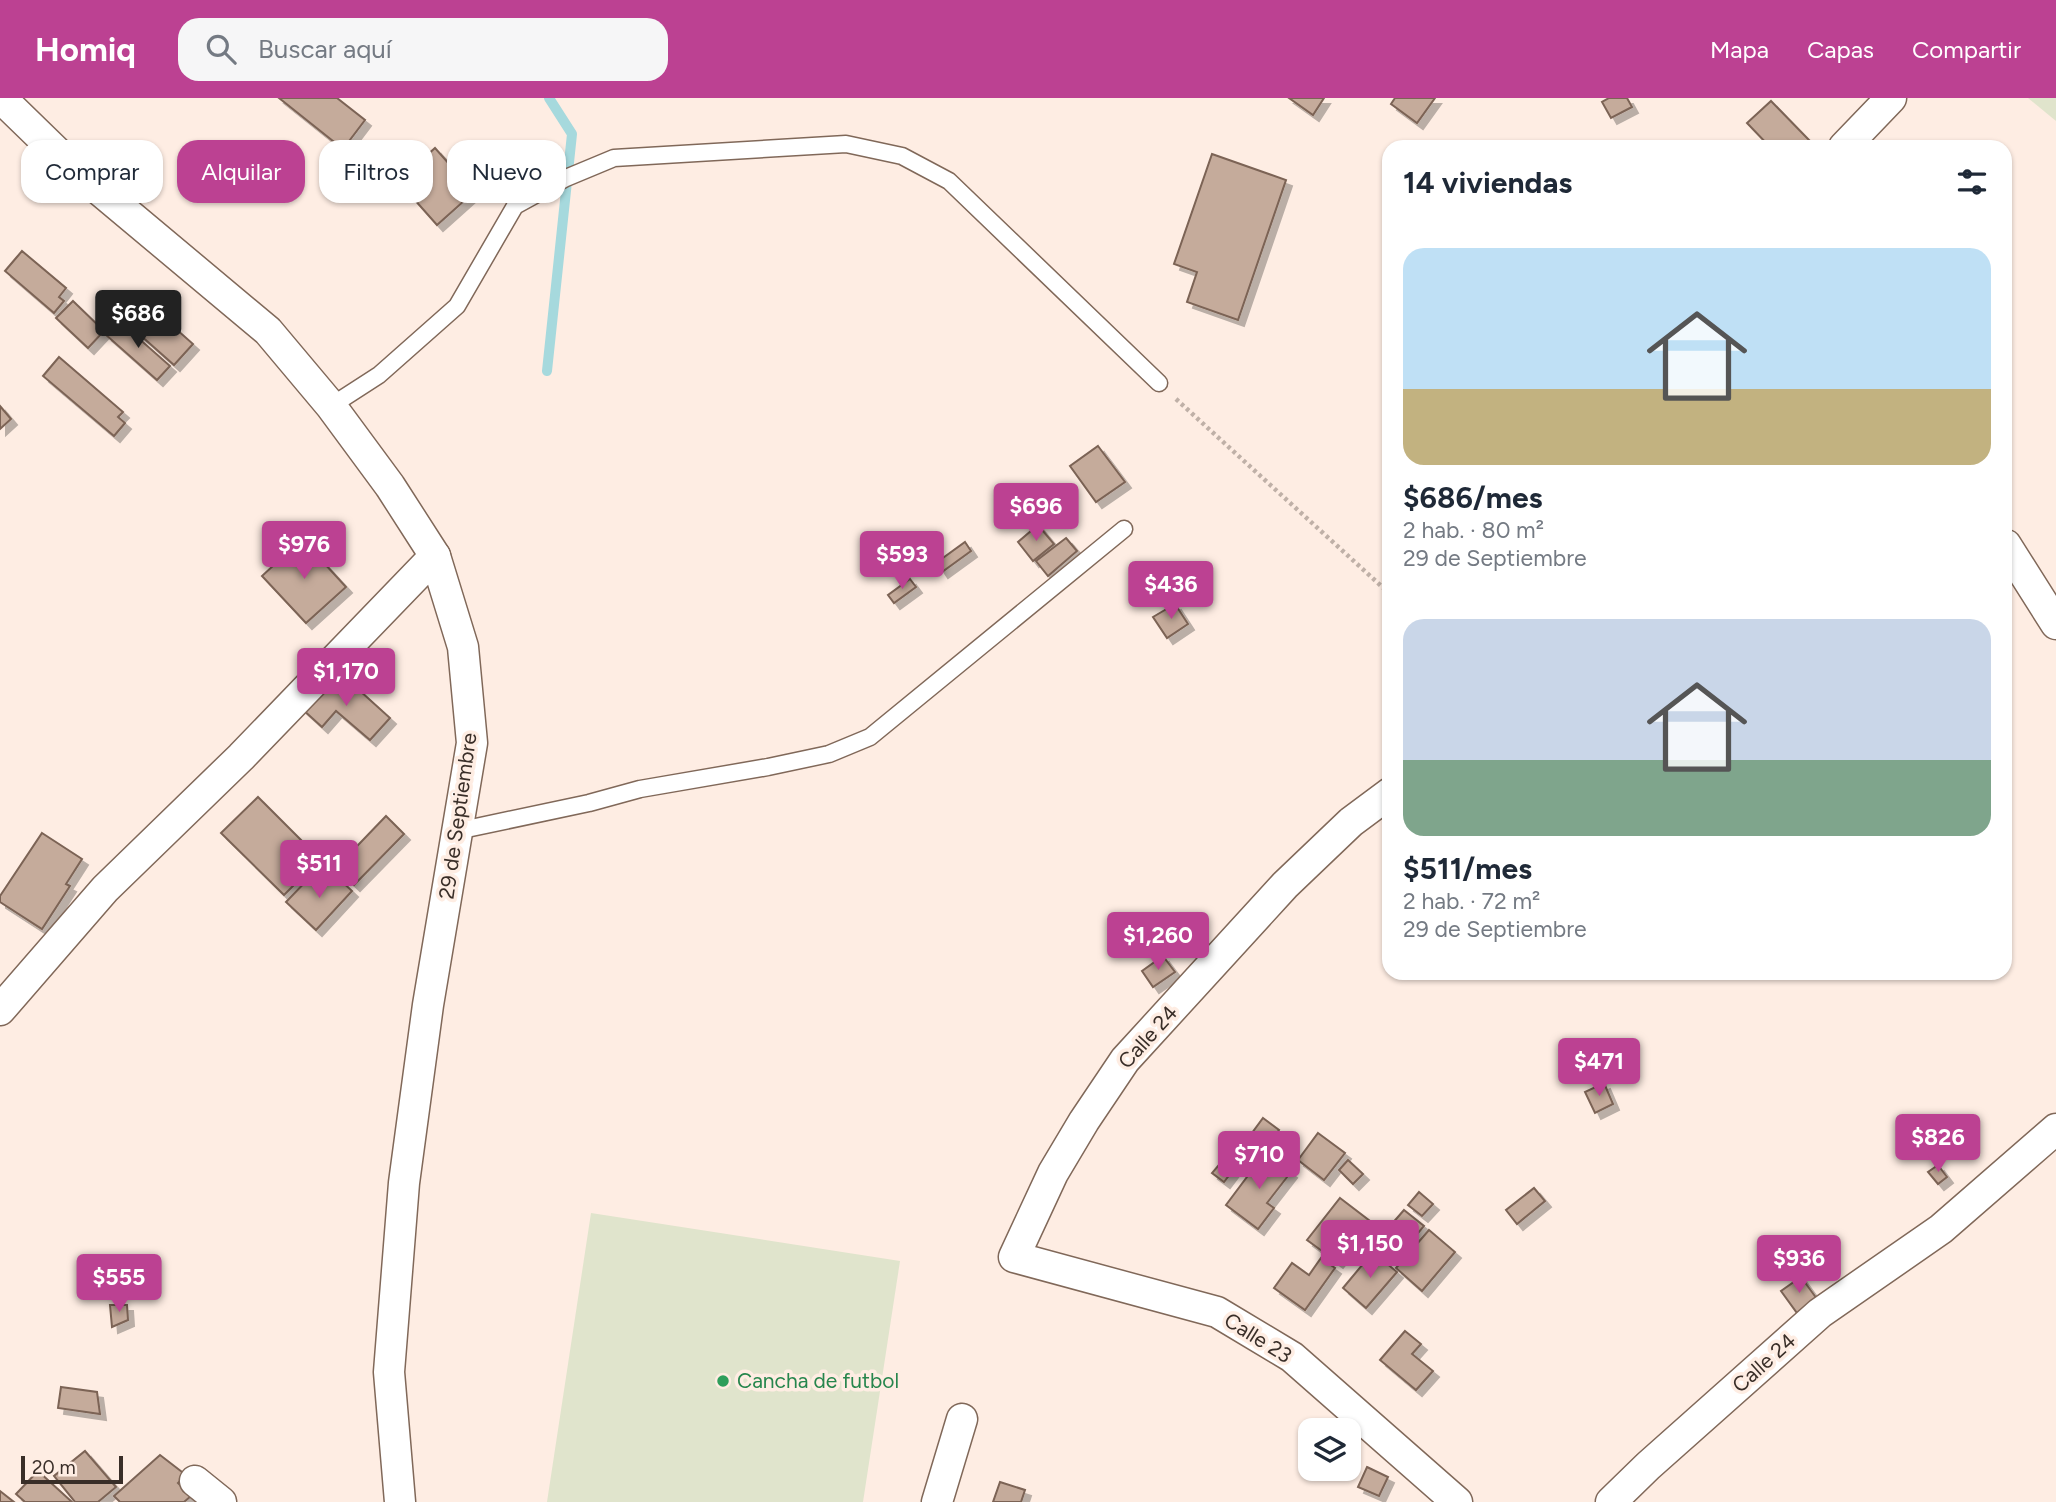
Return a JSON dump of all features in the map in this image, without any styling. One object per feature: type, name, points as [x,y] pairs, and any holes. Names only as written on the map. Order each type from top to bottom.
[{"type":"street","name":"29 de Septiembre","points":[[1,98],[72,167],[268,331],[331,406],[390,486],[435,556],[463,647],[472,743],[428,1005],[404,1183],[389,1372],[400,1502]]},
{"type":"street","points":[[1851,140],[1891,98]]},
{"type":"street","points":[[2012,554],[2056,624]]},
{"type":"street","points":[[0,1010],[105,889],[242,757],[435,556]]},
{"type":"street","name":"Calle 24","points":[[1014,1257],[1053,1173],[1125,1060],[1224,955],[1285,885],[1351,822],[1382,799]]},
{"type":"street","name":"Calle 24","points":[[1611,1502],[1820,1313],[1941,1229],[2056,1129]]},
{"type":"street","name":"Calle 23","points":[[1014,1257],[1217,1312],[1292,1357],[1457,1502]]},
{"type":"street","points":[[937,1502],[962,1419]]},
{"type":"street","points":[[195,1481],[221,1502]]},
{"type":"lane","points":[[331,406],[379,375],[457,306],[515,206],[566,178],[614,158],[846,144],[902,156],[948,181],[1159,383]]},
{"type":"lane","points":[[457,831],[589,803],[640,789],[817,756],[870,737],[1124,529]]},
{"type":"path","points":[[1159,383],[1382,587]]},
{"type":"green space","points":[[2028,98],[2056,98],[2056,121]]},
{"type":"green space","name":"Cancha de futbol","points":[[591,1213],[900,1261],[863,1502],[547,1502]]},
{"type":"building","points":[[279,98],[337,98],[365,120],[350,140],[332,140]]},
{"type":"building","points":[[1289,98],[1324,98],[1313,115]]},
{"type":"building","points":[[1395,98],[1435,98],[1417,123],[1391,104]]},
{"type":"building","points":[[1609,98],[1627,98],[1632,107],[1611,118],[1602,102]]},
{"type":"building","points":[[1771,101],[1809,140],[1763,140],[1747,123]]},
{"type":"building","points":[[435,148],[447,162],[447,203],[462,203],[437,225],[418,203],[433,203]]},
{"type":"building","points":[[1212,154],[1286,180],[1238,320],[1187,302],[1197,272],[1174,264]]},
{"type":"building","points":[[22,251],[66,288],[59,297],[64,301],[54,313],[5,271]]},
{"type":"building","points":[[141,298],[193,344],[174,365],[122,319]]},
{"type":"building","points":[[73,301],[104,331],[88,348],[56,318]]},
{"type":"building","points":[[119,321],[170,366],[157,380],[106,335]]},
{"type":"building","points":[[59,357],[123,412],[118,417],[125,423],[114,436],[43,376]]},
{"type":"building","points":[[0,406],[11,419],[0,429]]},
{"type":"building","points":[[1098,446],[1125,482],[1096,502],[1070,466]]},
{"type":"building","points":[[1038,525],[1054,544],[1033,561],[1018,542]]},
{"type":"building","points":[[1066,538],[1077,551],[1048,576],[1036,561]]},
{"type":"building","points":[[302,539],[346,587],[306,623],[262,576]]},
{"type":"building","points":[[965,542],[971,551],[942,572],[936,563]]},
{"type":"building","points":[[910,579],[916,587],[894,603],[888,595]]},
{"type":"building","points":[[1175,604],[1188,624],[1167,638],[1153,617]]},
{"type":"building","points":[[328,679],[341,690],[349,681],[390,718],[370,740],[336,711],[322,727],[301,708]]},
{"type":"building","points":[[258,797],[320,859],[284,895],[221,833]]},
{"type":"building","points":[[386,816],[404,834],[354,885],[336,868]]},
{"type":"building","points":[[42,833],[82,859],[66,884],[70,886],[42,929],[0,902],[0,896]]},
{"type":"building","points":[[312,875],[324,887],[335,875],[352,891],[316,930],[286,902]]},
{"type":"building","points":[[1163,956],[1175,972],[1153,987],[1142,971]]},
{"type":"building","points":[[1604,1083],[1613,1104],[1595,1113],[1585,1092]]},
{"type":"building","points":[[1263,1118],[1279,1130],[1265,1148],[1249,1137]]},
{"type":"building","points":[[1318,1133],[1345,1153],[1324,1180],[1298,1160]]},
{"type":"building","points":[[1229,1153],[1240,1161],[1224,1182],[1212,1173]]},
{"type":"building","points":[[1265,1153],[1291,1172],[1267,1203],[1274,1208],[1258,1229],[1226,1205]]},
{"type":"building","points":[[1348,1160],[1363,1174],[1353,1184],[1339,1170]]},
{"type":"building","points":[[1938,1165],[1947,1177],[1938,1184],[1928,1172]]},
{"type":"building","points":[[1534,1188],[1545,1201],[1517,1224],[1506,1210]]},
{"type":"building","points":[[1419,1192],[1433,1204],[1422,1216],[1408,1205]]},
{"type":"building","points":[[1340,1198],[1370,1221],[1337,1262],[1307,1240]]},
{"type":"building","points":[[1404,1210],[1424,1226],[1404,1250],[1384,1233]]},
{"type":"building","points":[[1429,1230],[1455,1252],[1422,1291],[1396,1268]]},
{"type":"building","points":[[1373,1252],[1397,1272],[1366,1308],[1343,1288]]},
{"type":"building","points":[[1321,1258],[1335,1268],[1305,1310],[1274,1288],[1292,1263],[1309,1275]]},
{"type":"building","points":[[1801,1277],[1817,1299],[1797,1313],[1781,1291]]},
{"type":"building","points":[[110,1305],[127,1305],[128,1320],[112,1327]]},
{"type":"building","points":[[1405,1331],[1421,1344],[1412,1354],[1433,1371],[1416,1390],[1380,1360]]},
{"type":"building","points":[[61,1387],[97,1392],[100,1414],[58,1408]]},
{"type":"building","points":[[85,1451],[116,1487],[98,1502],[75,1502],[54,1476]]},
{"type":"building","points":[[160,1455],[186,1475],[178,1483],[191,1496],[184,1502],[120,1502],[114,1496]]},
{"type":"building","points":[[1367,1467],[1388,1477],[1379,1496],[1358,1487]]},
{"type":"building","points":[[38,1471],[72,1502],[25,1502],[16,1494]]},
{"type":"building","points":[[1000,1482],[1025,1490],[1021,1502],[993,1502]]},
{"type":"building","points":[[0,1491],[14,1502],[0,1502]]},
{"type":"waterway","points":[[547,371],[572,134],[549,98]]},
{"type":"place","name":"Cancha de futbol","points":[[723,1381]]}]
